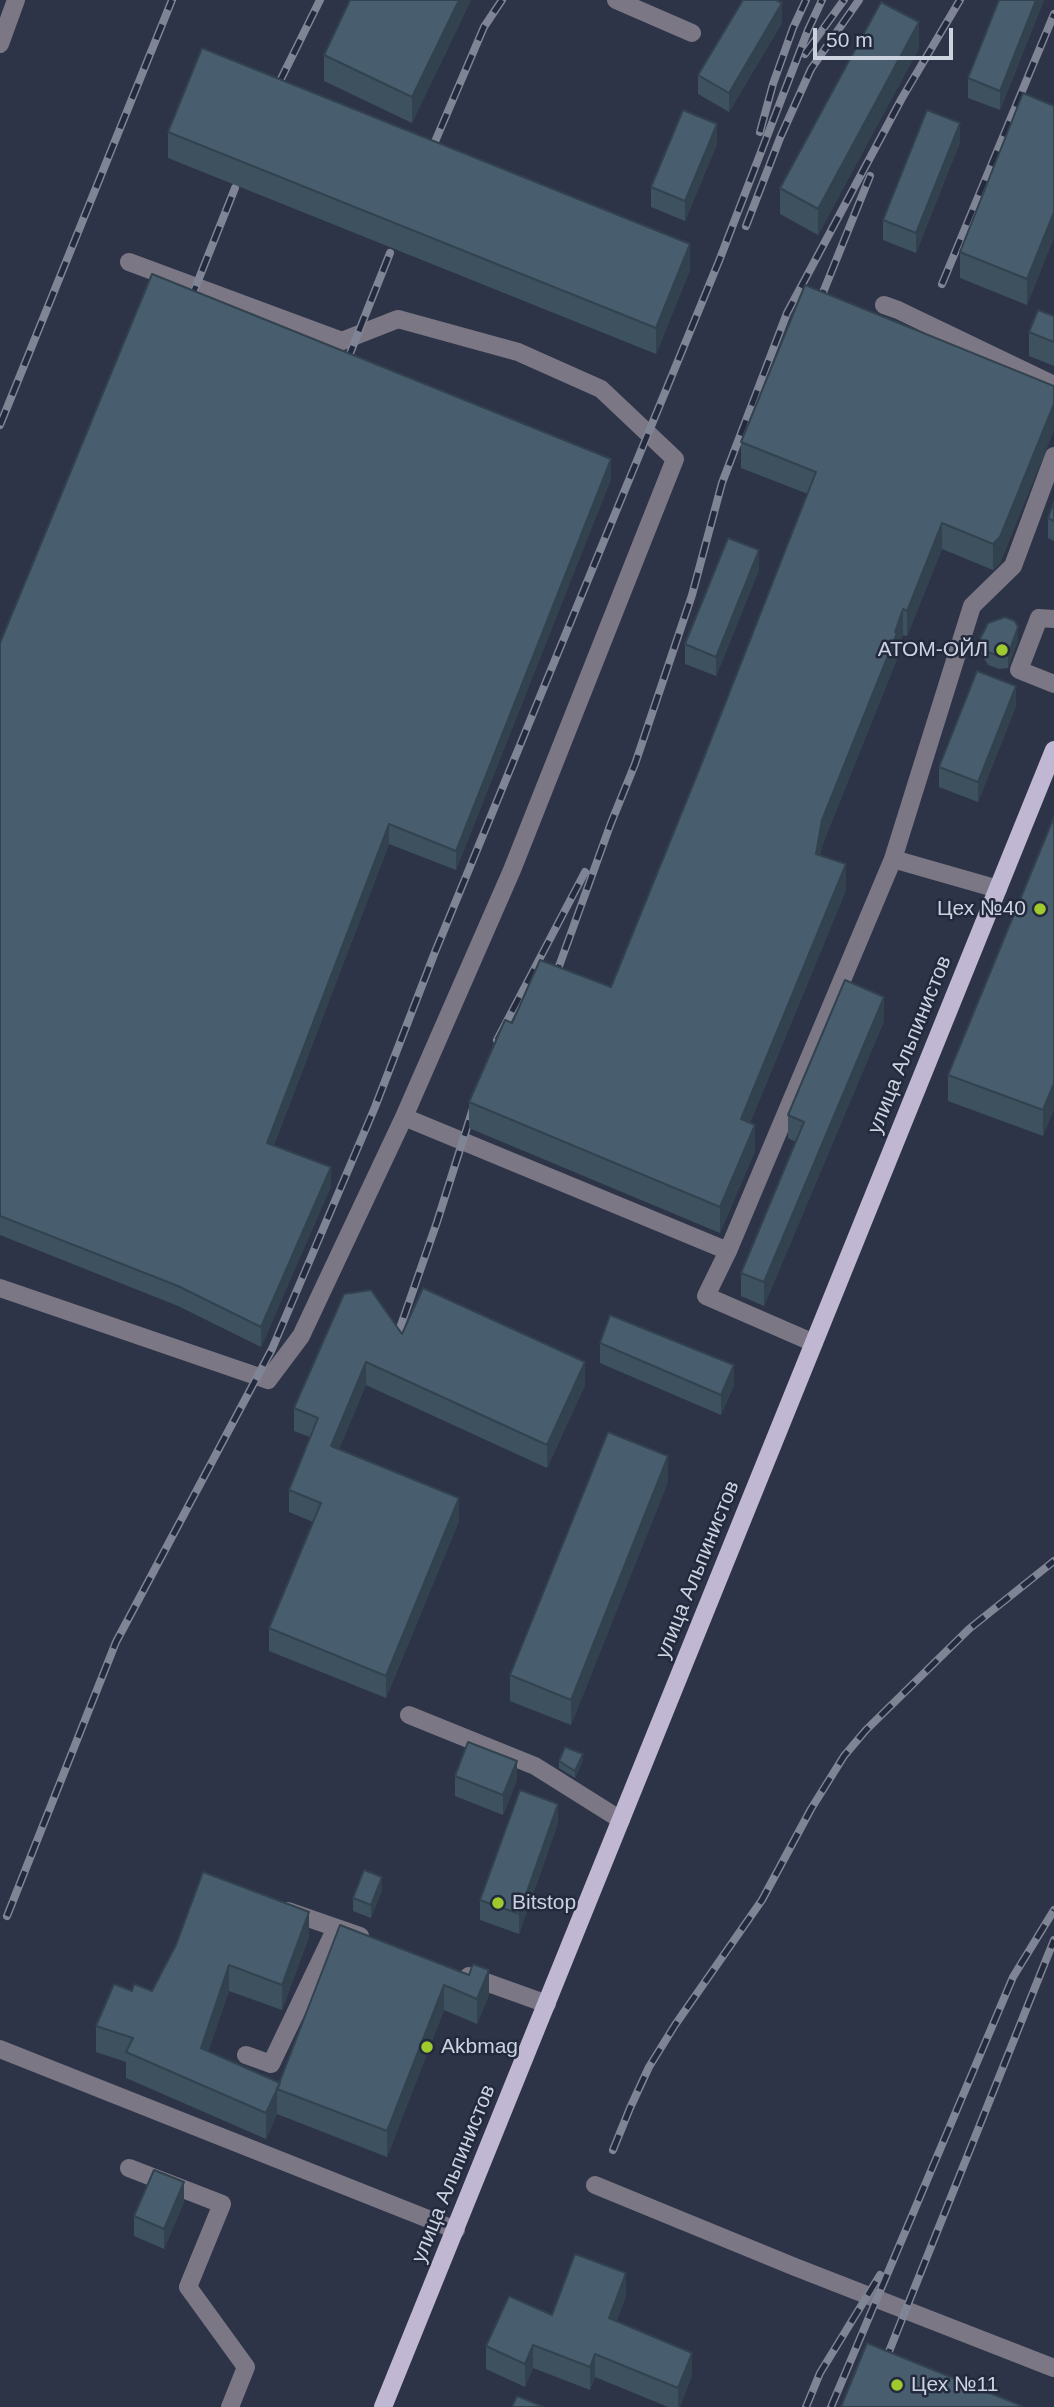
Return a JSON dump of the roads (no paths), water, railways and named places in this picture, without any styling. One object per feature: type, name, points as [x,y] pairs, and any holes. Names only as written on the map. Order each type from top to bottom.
[{"type":"main road","name":"улица Альпинистов","points":[[383,2407],[1054,750]]},
{"type":"street","points":[[0,44],[16,0]]},
{"type":"street","points":[[616,0],[692,33]]},
{"type":"street","points":[[0,1288],[268,1380],[301,1336],[404,1117],[512,870],[675,459],[601,389],[518,352],[398,319],[342,341],[129,262]]},
{"type":"street","points":[[884,304],[1054,385]]},
{"type":"street","points":[[814,1343],[706,1296],[728,1251],[893,859],[972,606],[1013,566],[1054,456]]},
{"type":"street","points":[[1054,619],[1039,618],[1019,670],[1054,684]]},
{"type":"street","points":[[893,859],[998,889]]},
{"type":"street","points":[[404,1117],[728,1251]]},
{"type":"street","points":[[409,1714],[535,1766],[621,1820]]},
{"type":"street","points":[[272,1905],[373,1941]]},
{"type":"street","points":[[246,2055],[271,2064],[336,1928]]},
{"type":"street","points":[[448,1968],[547,2004]]},
{"type":"street","points":[[0,2049],[456,2230]]},
{"type":"street","points":[[129,2168],[222,2204],[188,2287],[246,2367],[230,2407]]},
{"type":"street","points":[[596,2185],[795,2267],[1054,2368]]},
{"type":"railway","points":[[0,425],[172,0]]},
{"type":"railway","points":[[279,83],[320,0]]},
{"type":"railway","points":[[428,158],[484,27],[502,0]]},
{"type":"railway","points":[[760,132],[773,84],[806,0]]},
{"type":"railway","points":[[7,1916],[116,1642],[272,1349],[375,1107],[435,952],[719,261],[822,0]]},
{"type":"railway","points":[[805,54],[844,0]]},
{"type":"railway","points":[[746,226],[780,138],[811,69],[859,0]]},
{"type":"railway","points":[[554,980],[635,764],[692,595],[722,483],[787,313],[902,98],[960,0]]},
{"type":"railway","points":[[942,284],[1054,14]]},
{"type":"railway","points":[[818,305],[870,176]]},
{"type":"railway","points":[[190,301],[235,188]]},
{"type":"railway","points":[[347,361],[390,253]]},
{"type":"railway","points":[[497,1040],[585,872]]},
{"type":"railway","points":[[393,1348],[475,1102]]},
{"type":"railway","points":[[613,2150],[649,2067],[762,1900],[811,1809],[844,1756],[866,1730],[969,1629],[1054,1561]]},
{"type":"railway","points":[[831,2407],[1013,1977],[1054,1910]]},
{"type":"railway","points":[[884,2364],[1054,1940]]},
{"type":"railway","points":[[806,2407],[820,2373],[880,2275]]},
{"type":"place","name":"АТОМ-ОЙЛ","points":[[1002,650]]},
{"type":"place","name":"Цех №40","points":[[1040,909]]},
{"type":"place","name":"Bitstop","points":[[498,1903]]},
{"type":"place","name":"Akbmag","points":[[427,2047]]},
{"type":"place","name":"Цех №11","points":[[897,2385]]}]
